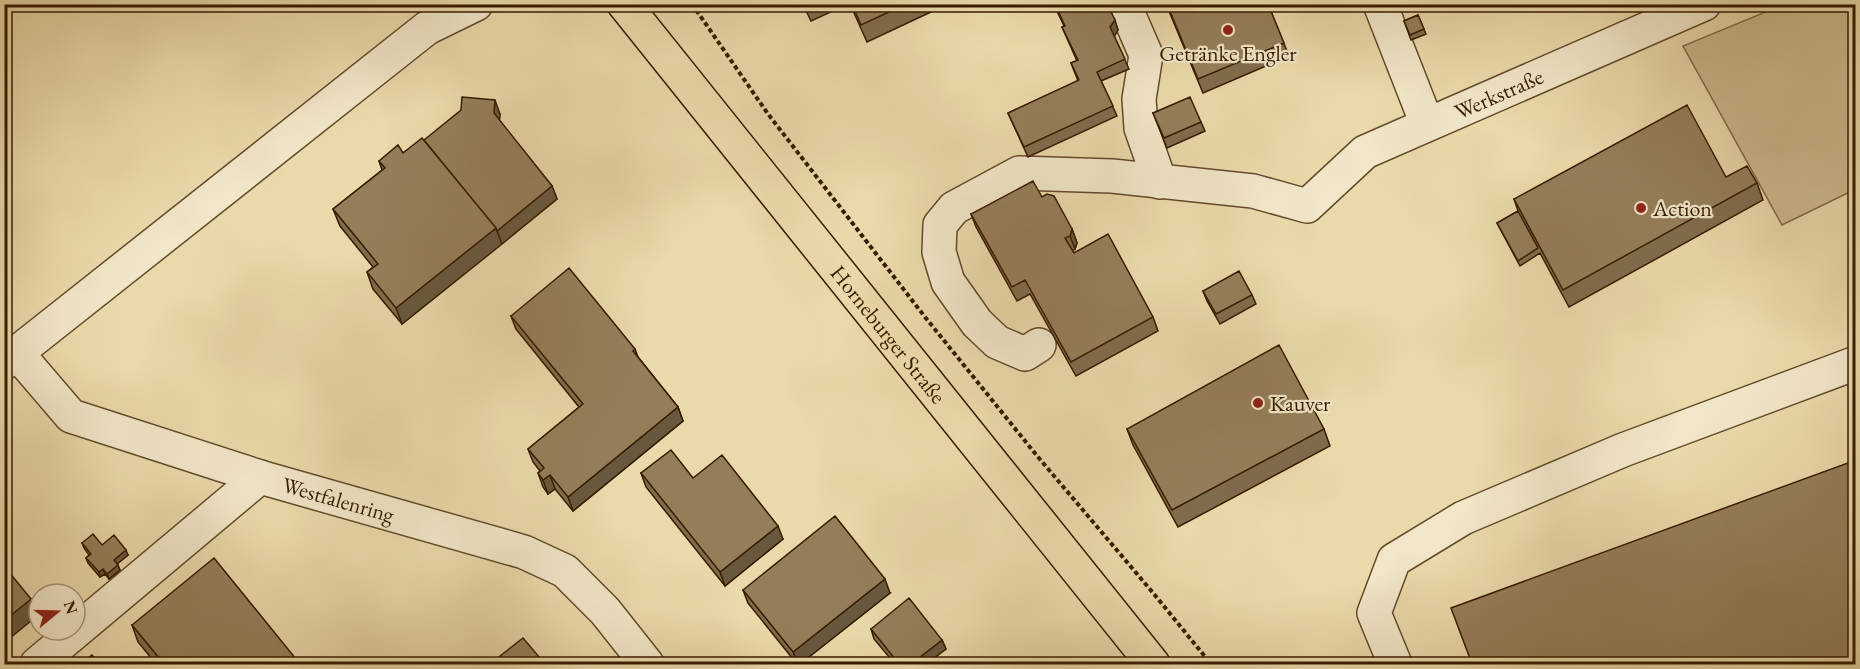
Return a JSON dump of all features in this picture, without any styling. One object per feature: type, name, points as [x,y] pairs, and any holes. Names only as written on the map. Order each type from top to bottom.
[{"type":"main road","name":"Horneburger Straße","points":[[624,4],[1154,664]]},
{"type":"street","name":"Westfalenring","points":[[476,4],[427,28],[11,358],[71,416],[260,477],[524,552],[565,571],[605,611],[648,664]]},
{"type":"street","points":[[1039,345],[1025,354],[997,342],[977,322],[948,282],[939,252],[940,225],[954,208],[1019,173],[1112,176],[1160,182],[1141,128],[1140,99],[1146,55],[1124,4]]},
{"type":"street","points":[[1380,4],[1426,124]]},
{"type":"street","name":"Werkstraße","points":[[1160,182],[1253,191],[1307,206],[1365,152],[1704,4]]},
{"type":"street","points":[[1395,664],[1374,612],[1394,560],[1463,518],[1591,463],[1856,363]]},
{"type":"street","points":[[37,664],[260,477]]},
{"type":"shaded area","points":[[1785,4],[1855,5],[1856,189],[1782,225],[1683,46]]},
{"type":"building","points":[[852,4],[906,4],[861,25]]},
{"type":"building","points":[[1055,4],[1108,4],[1109,7],[1103,9],[1111,12],[1115,20],[1110,27],[1125,59],[1097,72],[1113,106],[1024,147],[1008,113],[1079,80],[1071,63],[1078,60],[1062,27],[1065,26]]},
{"type":"building","name":"Getränke Engler","points":[[1167,4],[1268,4],[1284,43],[1198,79]]},
{"type":"building","points":[[1418,15],[1424,29],[1410,35],[1404,21]]},
{"type":"building","points":[[462,97],[495,100],[494,113],[552,186],[497,231],[424,140],[461,110]]},
{"type":"building","points":[[1190,97],[1201,122],[1164,138],[1153,113]]},
{"type":"building","name":"Action","points":[[1687,105],[1726,177],[1747,166],[1757,183],[1563,290],[1514,199]]},
{"type":"building","points":[[422,138],[496,228],[396,308],[367,272],[378,264],[333,209],[385,168],[379,161],[398,145],[403,153]]},
{"type":"building","points":[[1033,181],[1042,197],[1047,194],[1054,196],[1072,229],[1070,236],[1065,238],[1074,253],[1108,234],[1153,317],[1071,362],[1025,280],[1012,287],[971,214]]},
{"type":"building","points":[[1518,211],[1538,248],[1518,261],[1497,223]]},
{"type":"building","points":[[569,268],[635,349],[633,351],[678,407],[568,497],[550,475],[543,480],[538,473],[544,468],[528,449],[583,404],[511,316]]},
{"type":"building","points":[[1239,271],[1252,295],[1216,314],[1203,291]]},
{"type":"building","name":"Kauver","points":[[1279,345],[1324,429],[1172,510],[1127,429]]},
{"type":"building","points":[[671,450],[693,478],[722,455],[778,526],[720,572],[641,473]]},
{"type":"building","points":[[1856,460],[1856,664],[1472,664],[1451,608]]},
{"type":"building","points":[[835,516],[885,579],[793,652],[743,590]]},
{"type":"building","points":[[93,534],[102,545],[114,535],[126,550],[114,560],[118,565],[107,574],[103,569],[99,572],[86,558],[91,554],[82,543]]},
{"type":"building","points":[[214,558],[300,664],[164,664],[132,625]]},
{"type":"building","points":[[4,566],[27,594],[27,602],[4,621]]},
{"type":"building","points":[[909,598],[942,640],[911,664],[899,664],[871,629]]},
{"type":"building","points":[[523,638],[545,664],[490,664]]},
{"type":"building","points":[[92,655],[100,664],[81,664]]},
{"type":"place","name":"Getränke Engler","points":[[1228,30]]},
{"type":"place","name":"Action","points":[[1641,208]]},
{"type":"place","name":"Kauver","points":[[1258,403]]}]
